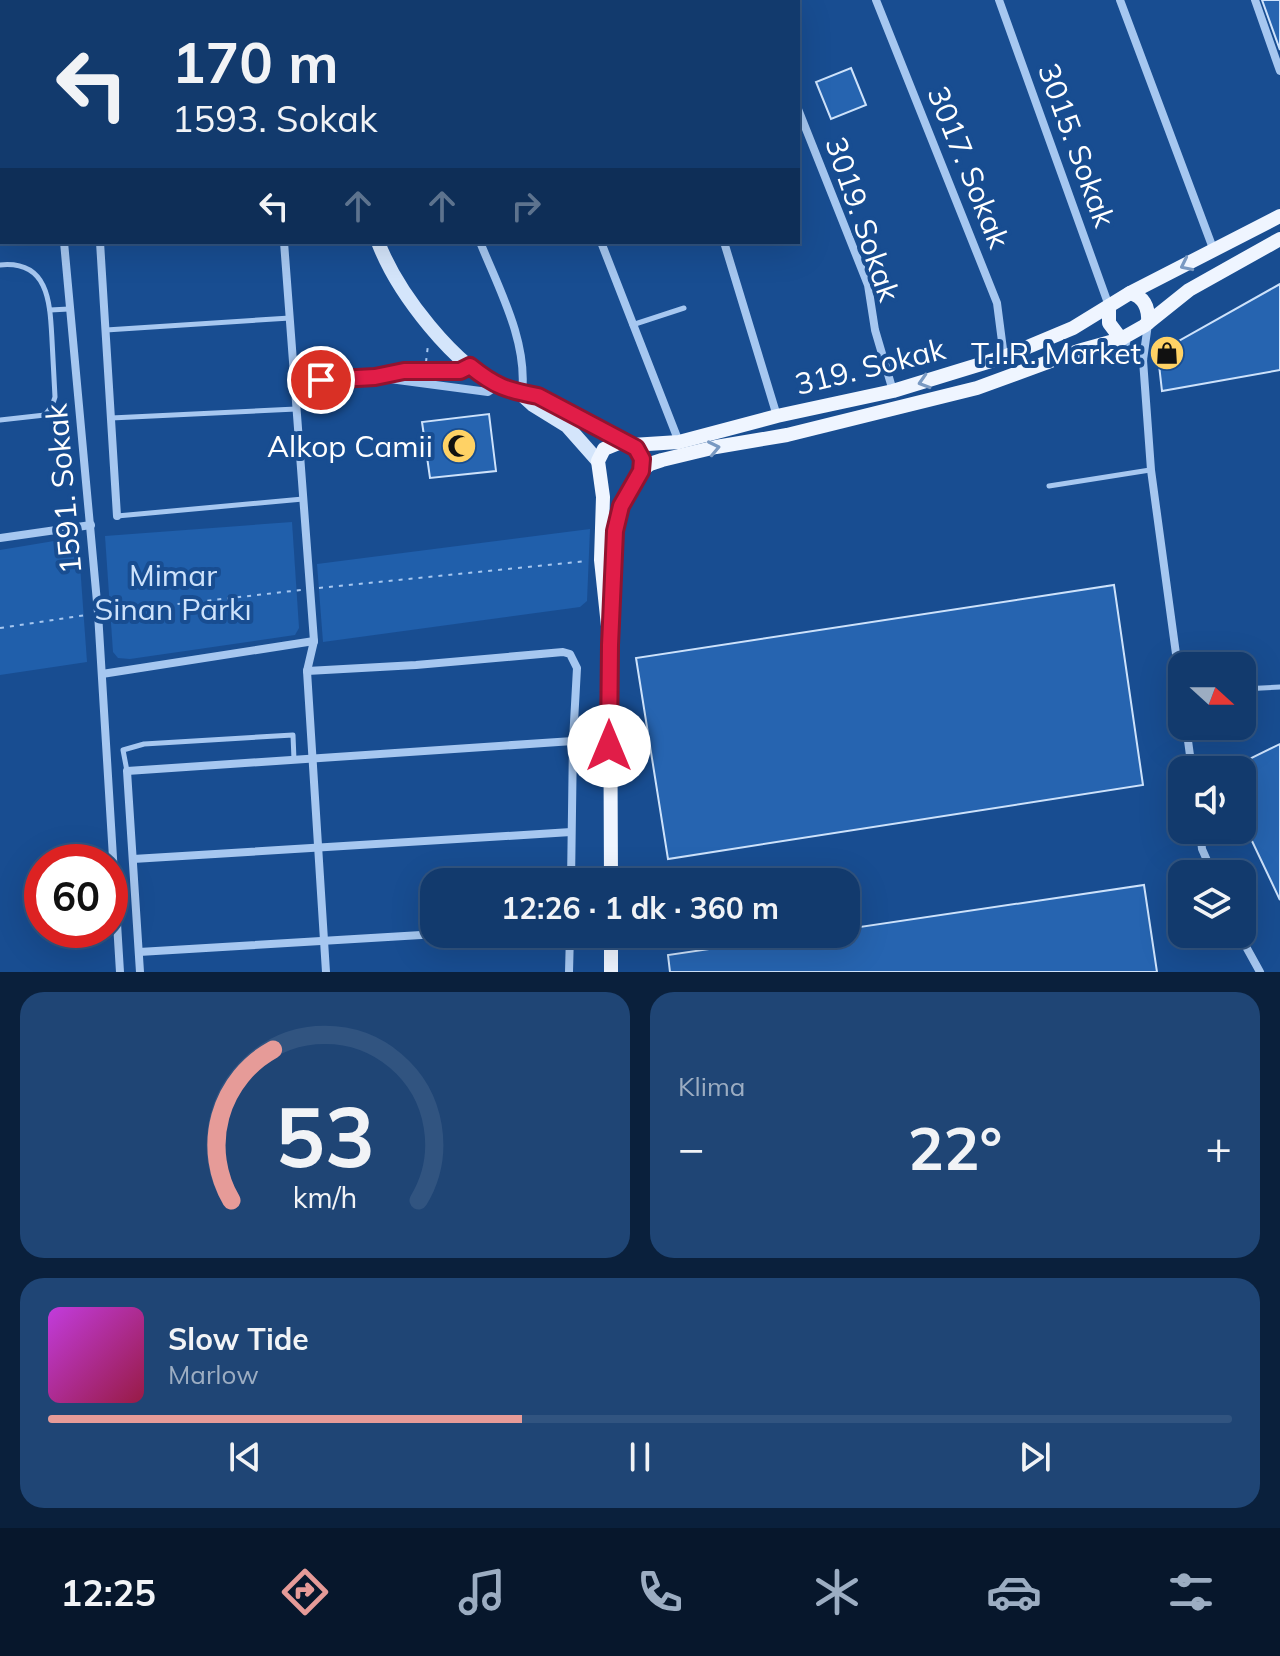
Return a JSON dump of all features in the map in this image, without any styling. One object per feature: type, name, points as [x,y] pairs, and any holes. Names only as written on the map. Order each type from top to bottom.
[{"type":"main road","name":"319. Sokak","points":[[626,443],[650,446],[679,442],[777,416],[893,391],[1004,357],[1073,328],[1130,293],[1280,216]]},
{"type":"main road","name":"319. Sokak","points":[[637,476],[662,460],[787,435],[977,388],[1078,351],[1121,339],[1148,323],[1189,290],[1280,239]]},
{"type":"main road","points":[[379,244],[400,287],[432,328],[470,366],[498,385],[522,395],[538,396],[626,443],[642,459],[621,506],[615,531],[610,645],[611,868]]},
{"type":"main road","points":[[1130,293],[1144,302],[1148,323]]},
{"type":"main road","points":[[1109,306],[1110,326],[1121,339]]},
{"type":"main road","points":[[522,395],[567,426],[612,484],[619,486],[637,476]]},
{"type":"main road","points":[[610,645],[601,560],[603,497],[600,455],[609,445],[626,443]]},
{"type":"main road","points":[[611,948],[611,972]]},
{"type":"street","name":"3017. Sokak","points":[[876,0],[997,303],[1004,357]]},
{"type":"street","name":"3015. Sokak","points":[[999,0],[1109,306]]},
{"type":"street","points":[[1120,0],[1214,251]]},
{"type":"street","points":[[1255,0],[1280,71]]},
{"type":"street","name":"3019. Sokak","points":[[800,114],[868,285],[875,330],[893,391]]},
{"type":"street","name":"1591. Sokak","points":[[64,244],[91,525],[120,972]]},
{"type":"street","points":[[100,244],[117,516]]},
{"type":"street","points":[[284,244],[314,641],[307,671],[326,972]]},
{"type":"street","points":[[481,244],[520,350],[524,371],[522,395]]},
{"type":"street","points":[[602,244],[679,442]]},
{"type":"street","points":[[725,244],[777,416]]},
{"type":"street","points":[[1148,323],[1143,360],[1151,470],[1176,652]]},
{"type":"street","points":[[1121,339],[1143,360]]},
{"type":"street","points":[[294,381],[375,377],[389,372],[460,371],[470,366]]},
{"type":"street","points":[[435,371],[430,379],[436,385]]},
{"type":"street","points":[[375,377],[488,392],[498,385]]},
{"type":"street","points":[[0,538],[91,525]]},
{"type":"street","points":[[102,674],[314,641]]},
{"type":"street","points":[[307,671],[563,652],[574,658],[577,668],[571,868]]},
{"type":"street","points":[[140,972],[127,771],[573,741]]},
{"type":"street","points":[[133,859],[571,832]]},
{"type":"street","points":[[139,952],[420,935]]},
{"type":"street","points":[[569,972],[570,948]]},
{"type":"street","points":[[1247,948],[1260,972]]},
{"type":"lane","points":[[0,265],[19,265],[31,271],[46,291],[55,397],[45,415],[0,420]]},
{"type":"lane","points":[[632,325],[684,308]]},
{"type":"lane","points":[[50,310],[70,309]]},
{"type":"lane","points":[[106,330],[290,318]]},
{"type":"lane","points":[[111,418],[296,409]]},
{"type":"lane","points":[[1049,486],[1151,470]]},
{"type":"lane","points":[[117,516],[303,499]]},
{"type":"lane","points":[[1256,688],[1280,687]]},
{"type":"lane","points":[[127,771],[123,750],[144,744],[293,735],[294,760]]},
{"type":"path","points":[[425,367],[428,340]]},
{"type":"path","points":[[318,589],[601,560]]},
{"type":"path","points":[[105,613],[304,590]]},
{"type":"path","points":[[0,628],[91,615]]},
{"type":"green space","name":"Mimar Sinan Parkı","points":[[292,522],[299,628],[295,635],[130,659],[118,658],[113,652],[105,536]]},
{"type":"green space","name":"Mimar Sinan Parkı","points":[[590,529],[587,601],[580,607],[323,642],[317,564]]},
{"type":"green space","name":"Mimar Sinan Parkı","points":[[60,540],[72,542],[79,551],[87,662],[0,675],[0,550]]},
{"type":"building","points":[[1262,0],[1280,0],[1280,50]]},
{"type":"building","points":[[851,68],[866,105],[831,119],[816,82]]},
{"type":"building","points":[[1280,284],[1280,370],[1162,391],[1158,356],[1161,351]]},
{"type":"building","name":"Alkop Camii","points":[[489,414],[496,471],[430,478],[422,422]]},
{"type":"building","points":[[1114,585],[1143,785],[668,859],[636,658]]},
{"type":"building","points":[[1280,744],[1280,900],[1253,844],[1256,844],[1256,756]]},
{"type":"building","points":[[1144,885],[1157,972],[670,972],[668,955],[716,948],[860,948],[860,927]]},
{"type":"place","name":"T.I.R. Market","points":[[1167,353]]},
{"type":"place","name":"Alkop Camii","points":[[459,446]]},
{"type":"route","points":[[321,380],[375,377],[404,371],[460,371],[470,366],[504,388],[522,395],[538,396],[636,448],[642,459],[641,471],[621,506],[615,531],[609,746]]}]
